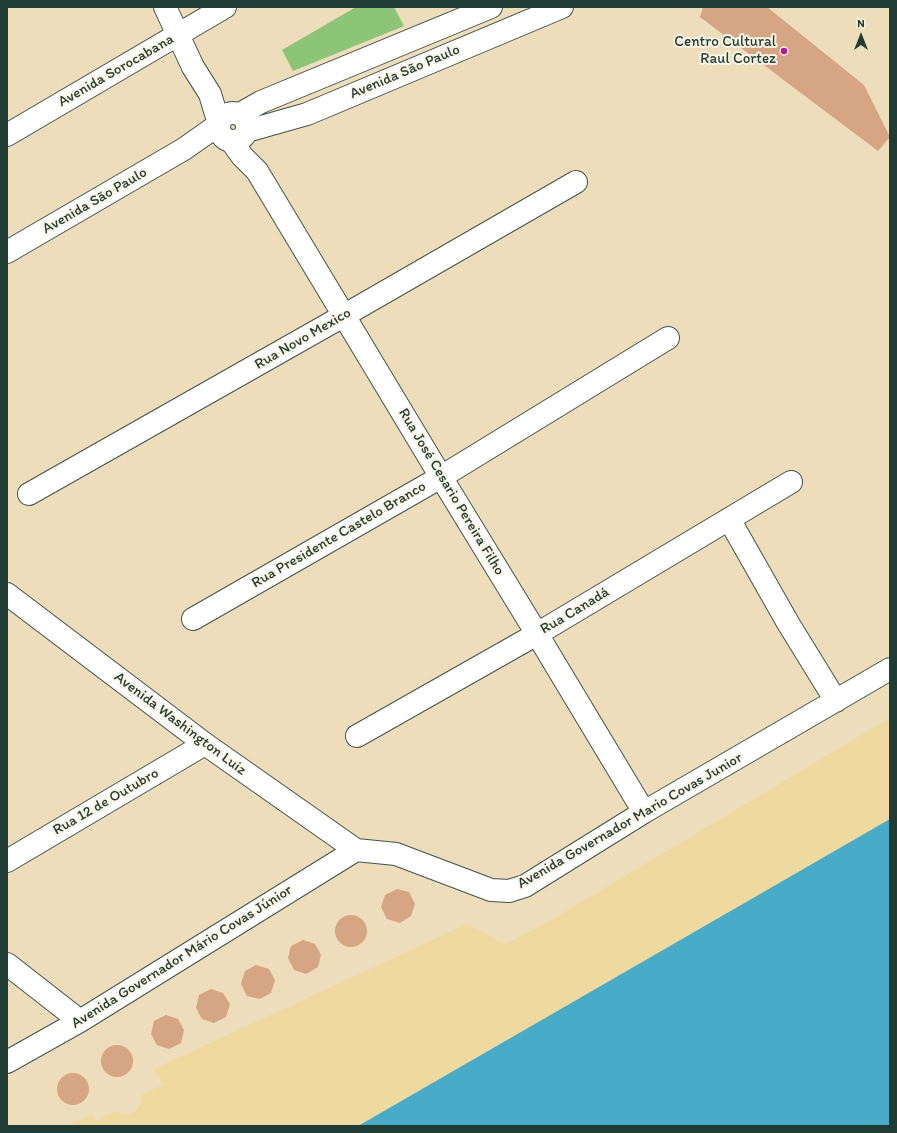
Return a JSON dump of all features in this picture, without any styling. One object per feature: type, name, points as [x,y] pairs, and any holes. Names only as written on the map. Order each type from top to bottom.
[{"type":"street","name":"Rua José Cesario Pereira Filho","points":[[165,7],[193,67],[233,128],[242,156],[257,171],[644,812]]},
{"type":"street","name":"Avenida Sorocabana","points":[[7,135],[225,7]]},
{"type":"street","name":"Avenida São Paulo","points":[[233,128],[261,102],[491,7]]},
{"type":"street","name":"Avenida São Paulo","points":[[7,252],[184,150],[233,128],[307,114],[558,8]]},
{"type":"street","name":"Rua Novo Mexico","points":[[29,494],[576,182]]},
{"type":"street","name":"Rua Presidente Castelo Branco","points":[[193,619],[441,477],[668,338]]},
{"type":"street","name":"Rua Canadá","points":[[357,736],[537,634],[791,482]]},
{"type":"street","points":[[729,519],[788,623],[836,701]]},
{"type":"street","name":"Avenida Washington Luiz","points":[[7,594],[205,744],[356,850]]},
{"type":"street","name":"Avenida Governador Mario Covas Junior","points":[[356,850],[396,854],[492,890],[509,891],[525,886],[644,812],[890,669]]},
{"type":"street","name":"Rua 12 de Outubro","points":[[7,860],[205,744]]},
{"type":"street","name":"Avenida Governador Mário Covas Júnior","points":[[7,1062],[80,1021],[356,850]]},
{"type":"street","points":[[7,964],[80,1021]]},
{"type":"green space","points":[[356,7],[394,7],[404,26],[293,71],[282,50]]},
{"type":"sand","points":[[890,718],[890,819],[358,1126],[69,1126],[91,1114],[97,1121],[116,1111],[126,1114],[135,1111],[141,1104],[142,1094],[163,1085],[154,1069],[467,924],[506,944],[551,920]]},
{"type":"water","points":[[890,819],[890,1126],[358,1126]]},
{"type":"building","name":"Centro Cultural Raul Cortez","points":[[703,7],[767,7],[864,85],[890,137],[878,151],[700,17]]},
{"type":"building","points":[[397,889],[409,892],[415,904],[411,916],[400,923],[387,919],[381,907],[385,895]]},
{"type":"building","points":[[348,915],[354,915],[364,922],[367,931],[366,937],[360,944],[354,947],[348,947],[338,940],[335,934],[335,928],[342,918]]},
{"type":"building","points":[[303,940],[315,944],[321,955],[318,967],[306,974],[294,970],[288,958],[291,946]]},
{"type":"building","points":[[256,965],[269,969],[275,980],[271,993],[260,999],[247,996],[241,984],[245,971]]},
{"type":"building","points":[[211,989],[223,993],[230,1004],[226,1017],[214,1023],[202,1019],[196,1008],[199,995]]},
{"type":"building","points":[[166,1015],[178,1019],[184,1030],[181,1043],[169,1049],[157,1045],[151,1034],[154,1021]]},
{"type":"building","points":[[114,1045],[120,1045],[130,1052],[133,1061],[132,1067],[126,1074],[120,1077],[114,1077],[104,1070],[101,1064],[101,1058],[108,1048]]},
{"type":"building","points":[[70,1073],[76,1073],[86,1080],[89,1089],[88,1095],[82,1102],[76,1105],[70,1105],[60,1098],[57,1092],[57,1086],[64,1076]]},
{"type":"place","name":"Centro Cultural Raul Cortez","points":[[784,51]]}]
